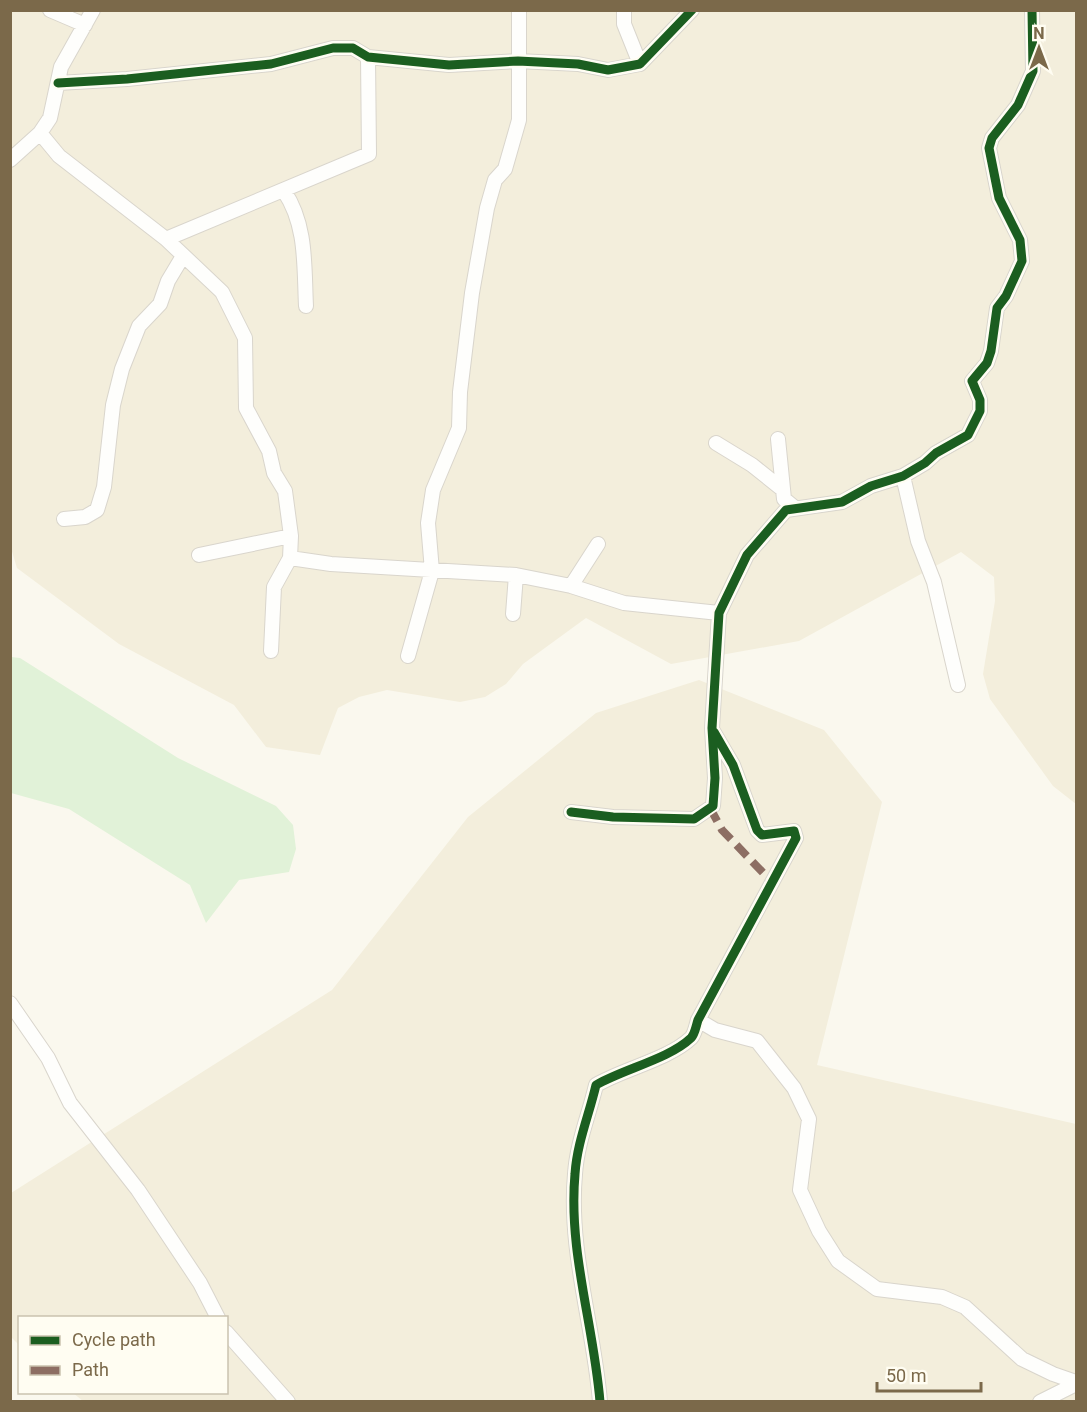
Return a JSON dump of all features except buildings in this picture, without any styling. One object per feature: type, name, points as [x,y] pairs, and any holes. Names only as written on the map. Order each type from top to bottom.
[{"type":"street","points":[[50,10],[85,25]]},
{"type":"street","points":[[10,160],[40,133],[50,118],[61,67],[93,10]]},
{"type":"street","points":[[408,656],[432,571],[428,523],[434,490],[459,428],[460,392],[472,293],[487,208],[495,180],[505,169],[519,120],[519,10]]},
{"type":"street","points":[[624,10],[624,24],[640,64]]},
{"type":"street","points":[[58,83],[127,79],[271,64],[333,48],[353,48],[368,57],[449,65],[518,61],[578,64],[608,70],[640,64],[692,10]]},
{"type":"street","points":[[571,812],[613,817],[694,819],[713,806],[716,778],[712,728],[719,613],[747,555],[782,513],[795,508],[842,502],[871,486],[903,476],[973,430],[980,411],[980,400],[972,381],[987,363],[997,308],[1006,296],[1022,261],[1020,240],[999,198],[988,148],[992,138],[1018,105],[1033,71],[1032,10]]},
{"type":"street","points":[[166,239],[369,154],[368,57]]},
{"type":"street","points":[[40,133],[59,156],[166,239],[222,292],[246,338],[246,408],[269,452],[274,473],[285,491],[291,536],[290,558],[274,587],[271,651]]},
{"type":"street","points":[[284,191],[296,208],[303,239],[306,306]]},
{"type":"street","points":[[64,519],[85,517],[98,510],[104,487],[113,405],[122,369],[139,326],[160,304],[168,281],[183,256]]},
{"type":"street","points":[[778,439],[784,499],[795,508]]},
{"type":"street","points":[[716,443],[752,465],[782,489]]},
{"type":"street","points":[[903,476],[918,541],[934,582],[958,685]]},
{"type":"street","points":[[199,555],[291,536]]},
{"type":"street","points":[[571,586],[597,544]]},
{"type":"street","points":[[290,558],[331,564],[516,575],[571,586],[624,603],[719,613]]},
{"type":"street","points":[[513,614],[516,575]]},
{"type":"street","points":[[600,1401],[575,1234],[574,1176],[578,1144],[590,1113],[596,1085],[616,1073],[681,1046],[693,1036],[698,1020],[796,838],[794,831],[762,835],[757,830],[733,765],[712,728]]},
{"type":"street","points":[[10,1003],[48,1058],[70,1103],[144,1199],[200,1283],[217,1316]]},
{"type":"street","points":[[698,1020],[716,1030],[758,1041],[794,1089],[809,1119],[800,1190],[819,1231],[838,1261],[877,1289],[942,1297],[965,1307],[1022,1359],[1077,1383]]},
{"type":"street","points":[[228,1334],[288,1401]]},
{"type":"street","points":[[1040,1401],[1077,1383]]},
{"type":"shaded area","points":[[10,11],[1076,11],[1076,804],[1053,786],[990,699],[983,674],[995,601],[994,577],[961,552],[799,641],[671,664],[586,618],[523,664],[506,684],[485,697],[460,702],[387,690],[359,697],[338,708],[320,755],[266,747],[234,705],[119,644],[17,568],[10,545]]},
{"type":"shaded area","points":[[699,680],[824,730],[882,802],[817,1065],[1076,1124],[1076,1401],[83,1401],[74,1394],[228,1394],[228,1316],[18,1316],[18,1344],[11,1337],[11,1193],[332,990],[468,817],[596,713]]},
{"type":"green space","points":[[11,657],[20,658],[178,758],[276,806],[293,825],[296,849],[289,872],[239,880],[206,923],[190,885],[69,809],[11,793]]},
{"type":"marked path","points":[[710,808],[722,830],[771,881]]},
{"type":"cycle path","points":[[58,83],[127,79],[271,64],[333,48],[353,48],[368,57],[449,65],[518,61],[578,64],[608,70],[640,64],[692,10]]},
{"type":"cycle path","points":[[571,812],[613,817],[694,819],[713,806],[715,778],[712,728],[719,613],[747,555],[786,510],[842,502],[871,486],[903,476],[925,463],[936,453],[968,435],[980,411],[980,400],[972,381],[987,363],[997,308],[1006,296],[1022,261],[1020,240],[999,198],[989,148],[992,138],[1018,105],[1033,71],[1032,10]]},
{"type":"cycle path","points":[[600,1402],[593,1345],[578,1260],[574,1203],[578,1151],[596,1085],[671,1052],[692,1036],[698,1020],[796,838],[794,831],[762,835],[757,830],[733,765],[714,732]]}]
